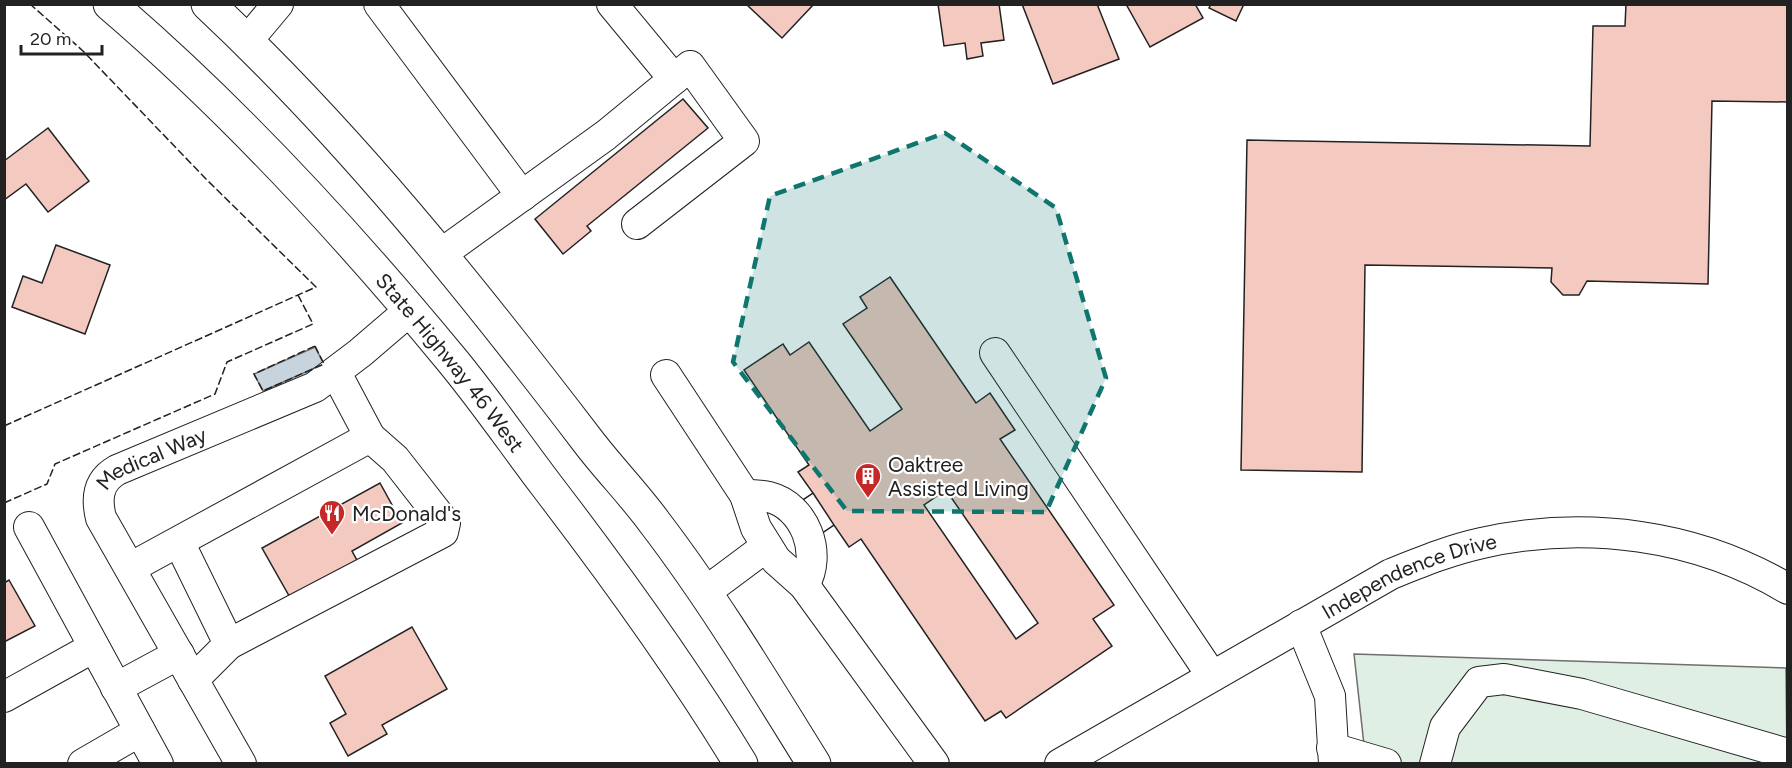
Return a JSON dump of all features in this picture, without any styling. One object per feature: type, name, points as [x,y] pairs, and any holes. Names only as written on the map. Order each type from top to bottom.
[{"type":"main road","name":"State Highway 46 West","points":[[110,4],[150,39],[254,139],[373,267],[451,359],[588,537],[699,694],[741,764]]},
{"type":"main road","points":[[208,4],[247,41],[388,192],[441,254],[655,522],[704,593],[814,764]]},
{"type":"street","points":[[247,41],[278,4]]},
{"type":"street","points":[[379,4],[522,196]]},
{"type":"street","points":[[612,4],[674,79]]},
{"type":"street","points":[[441,254],[606,135],[690,66],[744,141],[637,224]]},
{"type":"street","name":"Medical Way","points":[[241,764],[130,568],[99,508],[100,489],[111,474],[293,398],[336,373],[409,311]]},
{"type":"street","points":[[995,353],[1212,676]]},
{"type":"street","points":[[193,680],[229,644],[443,532],[445,523],[396,459],[370,437],[336,373]]},
{"type":"street","points":[[666,375],[745,495],[756,528],[776,560],[804,585],[933,764]]},
{"type":"street","points":[[130,568],[370,437]]},
{"type":"street","points":[[745,495],[769,497],[780,501],[794,512],[814,554],[813,565],[804,585]]},
{"type":"street","points":[[29,527],[158,764]]},
{"type":"street","name":"Independence Drive","points":[[1063,763],[1400,570],[1440,554],[1482,543],[1532,535],[1584,533],[1682,543],[1730,560],[1788,589]]},
{"type":"street","points":[[179,542],[229,644]]},
{"type":"street","points":[[704,593],[767,546]]},
{"type":"street","points":[[1301,625],[1330,696],[1333,756],[1386,764]]},
{"type":"street","points":[[4,697],[94,647]]},
{"type":"street","points":[[116,688],[178,654]]},
{"type":"street","points":[[1435,764],[1445,727],[1464,700],[1479,682],[1504,679],[1582,693],[1788,754]]},
{"type":"street","points":[[82,764],[140,731]]},
{"type":"highlighted area","points":[[945,133],[1056,208],[1106,378],[1046,512],[847,511],[733,362],[770,196]]},
{"type":"green space","points":[[1354,654],[1786,668],[1787,763],[1366,763]]},
{"type":"shaded area","points":[[315,347],[324,364],[263,391],[254,374]]},
{"type":"building","points":[[746,4],[814,4],[782,38]]},
{"type":"building","points":[[938,4],[999,4],[1004,40],[981,43],[983,56],[967,59],[965,43],[944,46]]},
{"type":"building","points":[[1022,4],[1097,4],[1119,59],[1053,84]]},
{"type":"building","points":[[1126,4],[1195,4],[1203,18],[1150,47]]},
{"type":"building","points":[[1211,4],[1244,4],[1236,21],[1209,8]]},
{"type":"building","points":[[1626,4],[1788,4],[1788,102],[1712,101],[1708,284],[1587,281],[1579,295],[1563,295],[1551,282],[1552,268],[1365,265],[1362,472],[1241,470],[1247,140],[1590,146],[1593,26],[1625,26]]},
{"type":"building","points":[[683,99],[708,128],[587,226],[591,231],[563,254],[535,219]]},
{"type":"building","points":[[48,128],[89,181],[48,212],[26,184],[4,200],[4,161]]},
{"type":"building","points":[[56,245],[110,265],[85,334],[12,307],[23,276],[42,283]]},
{"type":"building","name":"Oaktree Assisted Living","points":[[890,277],[976,403],[990,393],[1015,430],[1000,439],[1114,605],[1093,619],[1112,646],[1006,718],[1001,711],[985,721],[861,539],[849,547],[834,525],[806,544],[785,512],[813,493],[798,472],[809,465],[744,370],[783,344],[790,355],[809,342],[870,431],[902,409],[843,324],[867,308],[860,297]],"holes":[[[946,490],[1038,623],[1016,639],[924,505]]]},
{"type":"building","name":"McDonald's","points":[[380,483],[402,523],[352,551],[359,564],[292,601],[262,548]]},
{"type":"building","points":[[813,493],[834,525],[806,544],[785,512]]},
{"type":"building","points":[[9,580],[35,626],[4,642],[4,583]]},
{"type":"building","points":[[412,627],[447,689],[382,725],[387,734],[348,756],[330,723],[346,714],[325,676]]},
{"type":"fence","points":[[4,426],[316,287],[206,179],[83,51],[30,4]]},
{"type":"fence","points":[[4,503],[47,484],[55,464],[215,394],[227,362],[313,324],[298,295]]},
{"type":"fence","points":[[315,346],[324,364],[263,391],[254,374],[315,346]]},
{"type":"place","name":"Oaktree Assisted Living","points":[[868,499]]},
{"type":"place","name":"McDonald's","points":[[332,536]]}]
